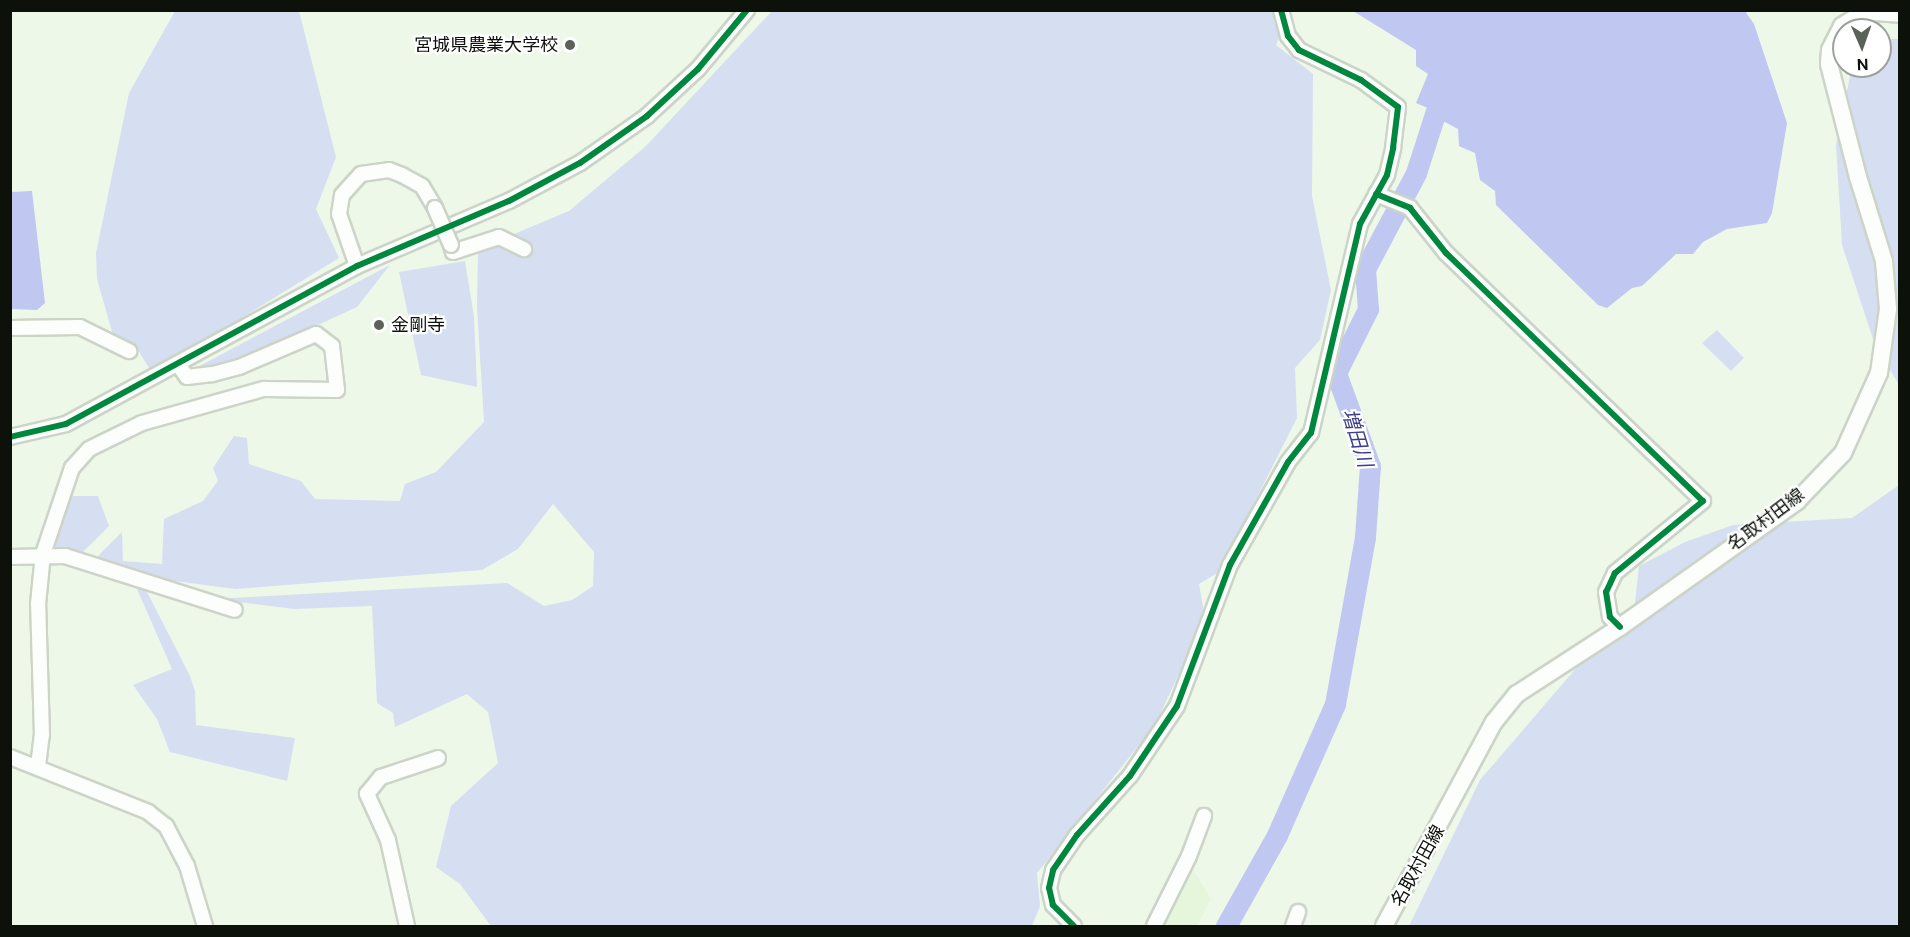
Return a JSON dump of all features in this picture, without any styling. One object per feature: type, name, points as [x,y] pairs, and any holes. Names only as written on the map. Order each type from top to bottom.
[{"type":"main road","name":"名取村田線","points":[[1384,927],[1494,722],[1517,694],[1620,627],[1797,501],[1843,453],[1862,417],[1880,362],[1888,309],[1884,261],[1857,177],[1829,64],[1830,50],[1842,26],[1858,16],[1874,12],[1899,14]]},
{"type":"street","points":[[10,437],[66,424],[357,266],[509,201],[580,163],[647,116],[698,69],[747,10]]},
{"type":"street","points":[[1074,927],[1053,905],[1050,888],[1053,870],[1077,835],[1130,776],[1177,706],[1230,565],[1288,462],[1311,433],[1352,255],[1368,205],[1387,175],[1394,148],[1398,107],[1361,80],[1299,50],[1284,27],[1281,10]]},
{"type":"street","points":[[357,266],[339,214],[342,195],[361,174],[389,170],[422,186],[435,208],[453,252],[499,237],[524,249]]},
{"type":"street","points":[[1376,194],[1410,208],[1446,253],[1702,501],[1615,573],[1606,592],[1610,617],[1620,627]]},
{"type":"street","points":[[10,328],[80,327],[129,351]]},
{"type":"street","points":[[38,766],[42,735],[38,604],[43,554],[72,468],[89,449],[142,423],[264,389],[337,390],[332,346],[316,334],[239,367],[212,374],[187,377],[178,364]]},
{"type":"street","points":[[10,557],[43,554],[92,564],[235,610]]},
{"type":"street","points":[[10,757],[38,766],[148,812],[166,826],[183,858],[206,927]]},
{"type":"street","points":[[407,927],[388,840],[367,794],[381,777],[438,758]]},
{"type":"street","points":[[1154,927],[1204,816]]},
{"type":"street","points":[[1293,927],[1298,912]]},
{"type":"shaded area","points":[[175,11],[299,11],[336,157],[316,209],[339,258],[152,373],[136,347],[113,335],[97,279],[96,253],[129,93]]},
{"type":"shaded area","points":[[772,11],[1291,11],[1276,45],[1313,74],[1312,196],[1331,290],[1320,340],[1295,368],[1297,418],[1219,572],[1199,584],[1205,618],[1155,725],[1037,873],[1040,906],[1032,926],[491,926],[460,884],[436,867],[451,806],[498,763],[488,712],[467,694],[395,727],[393,713],[377,703],[372,606],[294,609],[213,599],[507,583],[544,606],[572,600],[593,586],[594,552],[553,504],[518,549],[482,570],[235,589],[160,579],[96,558],[122,532],[123,561],[162,564],[164,519],[203,501],[218,481],[213,468],[234,436],[247,438],[249,464],[301,481],[315,499],[400,501],[405,484],[436,472],[484,422],[477,307],[478,249],[569,211],[646,146]]},
{"type":"shaded area","points":[[1892,39],[1899,39],[1899,385],[1874,342],[1842,245],[1836,145],[1850,78],[1892,78]]},
{"type":"shaded area","points":[[465,261],[474,317],[477,387],[421,375],[399,272]]},
{"type":"shaded area","points":[[390,265],[357,307],[250,356],[220,367],[192,370]]},
{"type":"shaded area","points":[[1717,330],[1744,358],[1731,371],[1702,343]]},
{"type":"shaded area","points":[[1899,485],[1899,926],[1409,926],[1480,780],[1577,667],[1632,629],[1639,566],[1685,542],[1733,525],[1852,518]]},
{"type":"shaded area","points":[[70,496],[98,496],[109,526],[81,554],[58,549],[52,541]]},
{"type":"shaded area","points":[[137,589],[146,590],[190,676],[195,691],[196,725],[295,738],[287,781],[170,752],[157,719],[133,685],[172,669]]},
{"type":"shaded area","points":[[1190,864],[1211,899],[1197,926],[1157,926]]},
{"type":"water","points":[[1353,11],[1745,11],[1754,24],[1787,123],[1772,213],[1767,223],[1727,229],[1703,242],[1693,254],[1676,254],[1642,286],[1632,288],[1607,308],[1598,305],[1496,205],[1495,191],[1480,180],[1475,153],[1459,146],[1458,129],[1441,120],[1442,114],[1416,103],[1428,74],[1416,66],[1416,50]]},
{"type":"water","points":[[32,191],[45,303],[37,310],[11,309],[11,192]]},
{"type":"waterway","name":"増田川","points":[[1226,926],[1277,835],[1335,704],[1365,537],[1370,466],[1336,373],[1368,309],[1365,269],[1416,173],[1444,86]]},
{"type":"cycle path","points":[[10,437],[66,424],[357,266],[509,201],[580,163],[647,116],[698,69],[747,10]]},
{"type":"cycle path","points":[[1074,926],[1053,905],[1049,888],[1053,870],[1077,835],[1130,776],[1177,706],[1230,565],[1288,462],[1311,433],[1360,224],[1387,175],[1398,107],[1361,80],[1299,50],[1288,36],[1281,10]]},
{"type":"cycle path","points":[[1376,194],[1410,208],[1446,253],[1703,501],[1615,573],[1606,592],[1610,617],[1620,627]]},
{"type":"place","name":"宮城県農業大学校","points":[[570,45]]},
{"type":"place","name":"金剛寺","points":[[379,325]]}]
